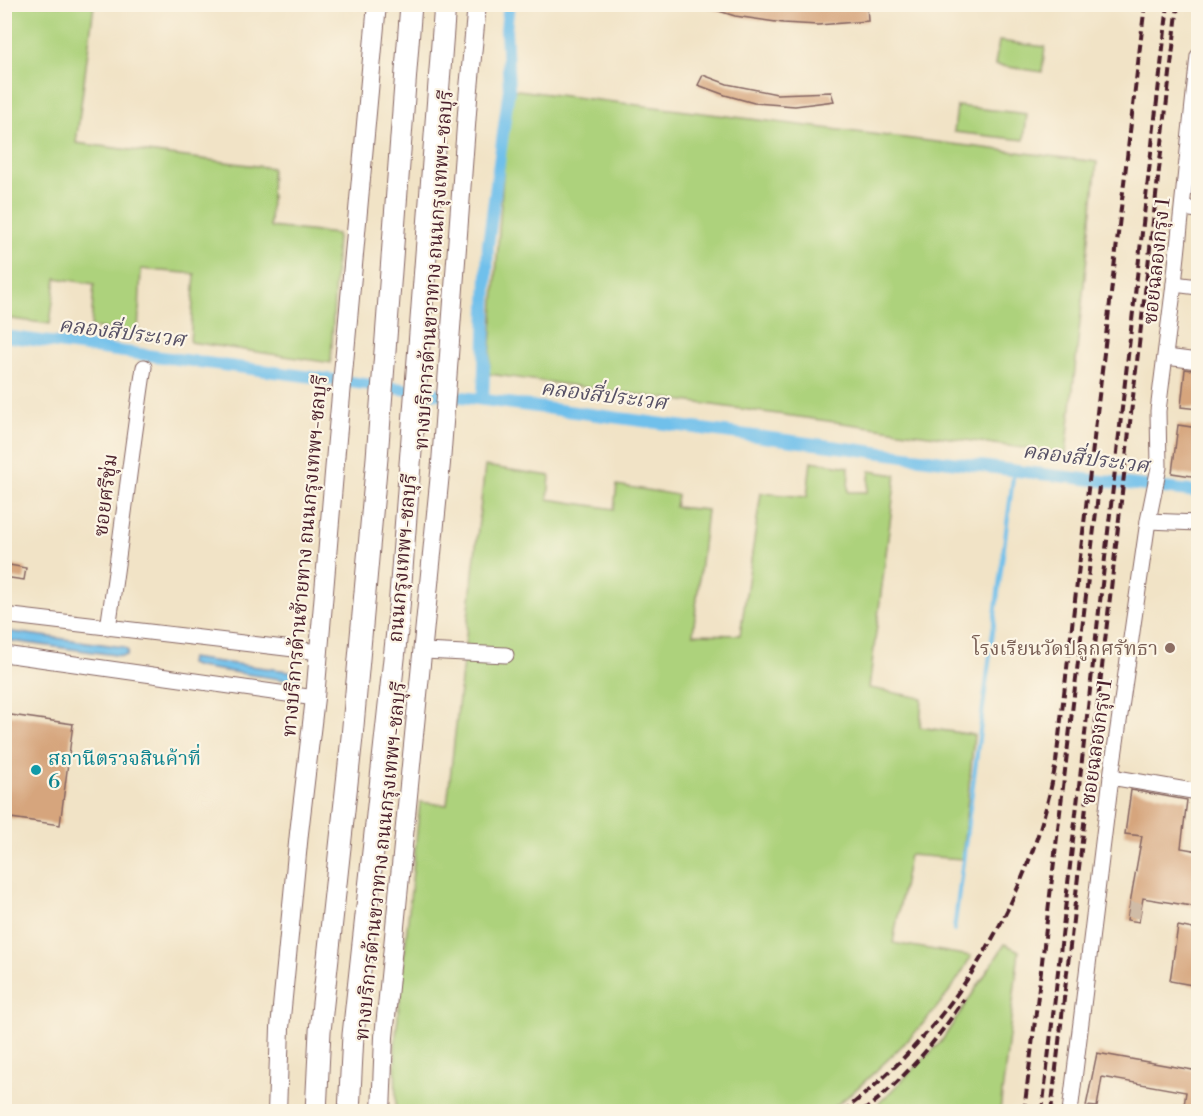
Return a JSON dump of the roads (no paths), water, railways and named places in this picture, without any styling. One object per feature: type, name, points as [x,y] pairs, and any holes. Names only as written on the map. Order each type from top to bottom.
[{"type":"highway","name":"ถนนกรุงเทพฯ-ชลบุรี","points":[[316,1112],[320,1031],[352,737],[377,458],[411,4]]},
{"type":"highway","name":"ถนนกรุงเทพฯ-ชลบุรี","points":[[349,1112],[353,1035],[398,622],[445,4]]},
{"type":"main road","name":"ทางบริการด้านซ้ายทาง ถนนกรุงเทพฯ-ชลบุรี","points":[[277,1112],[280,1028],[315,698],[377,4]]},
{"type":"main road","name":"ทางบริการด้านขวาทาง ถนนกรุงเทพฯ-ชลบุรี","points":[[381,1112],[384,1037],[404,848],[431,652],[441,463],[477,4]]},
{"type":"street","name":"ซอยฉลองกรุง 1","points":[[1070,1112],[1111,777],[1148,521],[1159,467],[1158,411],[1183,208],[1194,141],[1198,56]]},
{"type":"street","points":[[1183,208],[1198,210]]},
{"type":"street","points":[[1174,284],[1198,287]]},
{"type":"street","points":[[1166,357],[1198,361]]},
{"type":"street","name":"ซอยศรีชุ่ม","points":[[108,628],[144,367]]},
{"type":"street","points":[[1148,521],[1198,523]]},
{"type":"street","points":[[4,615],[319,652]]},
{"type":"street","points":[[431,652],[506,655]]},
{"type":"street","points":[[4,654],[315,698]]},
{"type":"street","points":[[1111,777],[1198,792]]},
{"type":"water","points":[[5,631],[124,647],[128,651],[127,655],[122,656],[5,640]]},
{"type":"water","points":[[190,658],[296,672],[301,676],[299,680],[293,681],[198,667],[189,664]]},
{"type":"waterway","points":[[483,400],[488,245],[509,89],[506,30],[509,4]]},
{"type":"waterway","name":"คลองสี่ประเวศ","points":[[4,336],[1033,473],[1198,492]]},
{"type":"waterway","points":[[954,930],[1014,470]]},
{"type":"tunnel","points":[[1129,909],[1141,911]]},
{"type":"railway","points":[[842,1112],[882,1079],[919,1042],[952,1001],[982,957],[1007,910],[1028,862],[1045,812],[1056,762],[1145,4]]},
{"type":"railway","points":[[1042,1112],[1168,4]]},
{"type":"railway","points":[[1051,1112],[1178,4]]},
{"type":"railway","points":[[1024,1112],[1099,487]]},
{"type":"railway","points":[[862,1112],[918,1060],[964,999]]},
{"type":"place","name":"โรงเรียนวัดปลูกศรัทธา","points":[[1170,648]]},
{"type":"place","name":"สถานีตรวจสินค้าที่ 6","points":[[36,770]]}]
